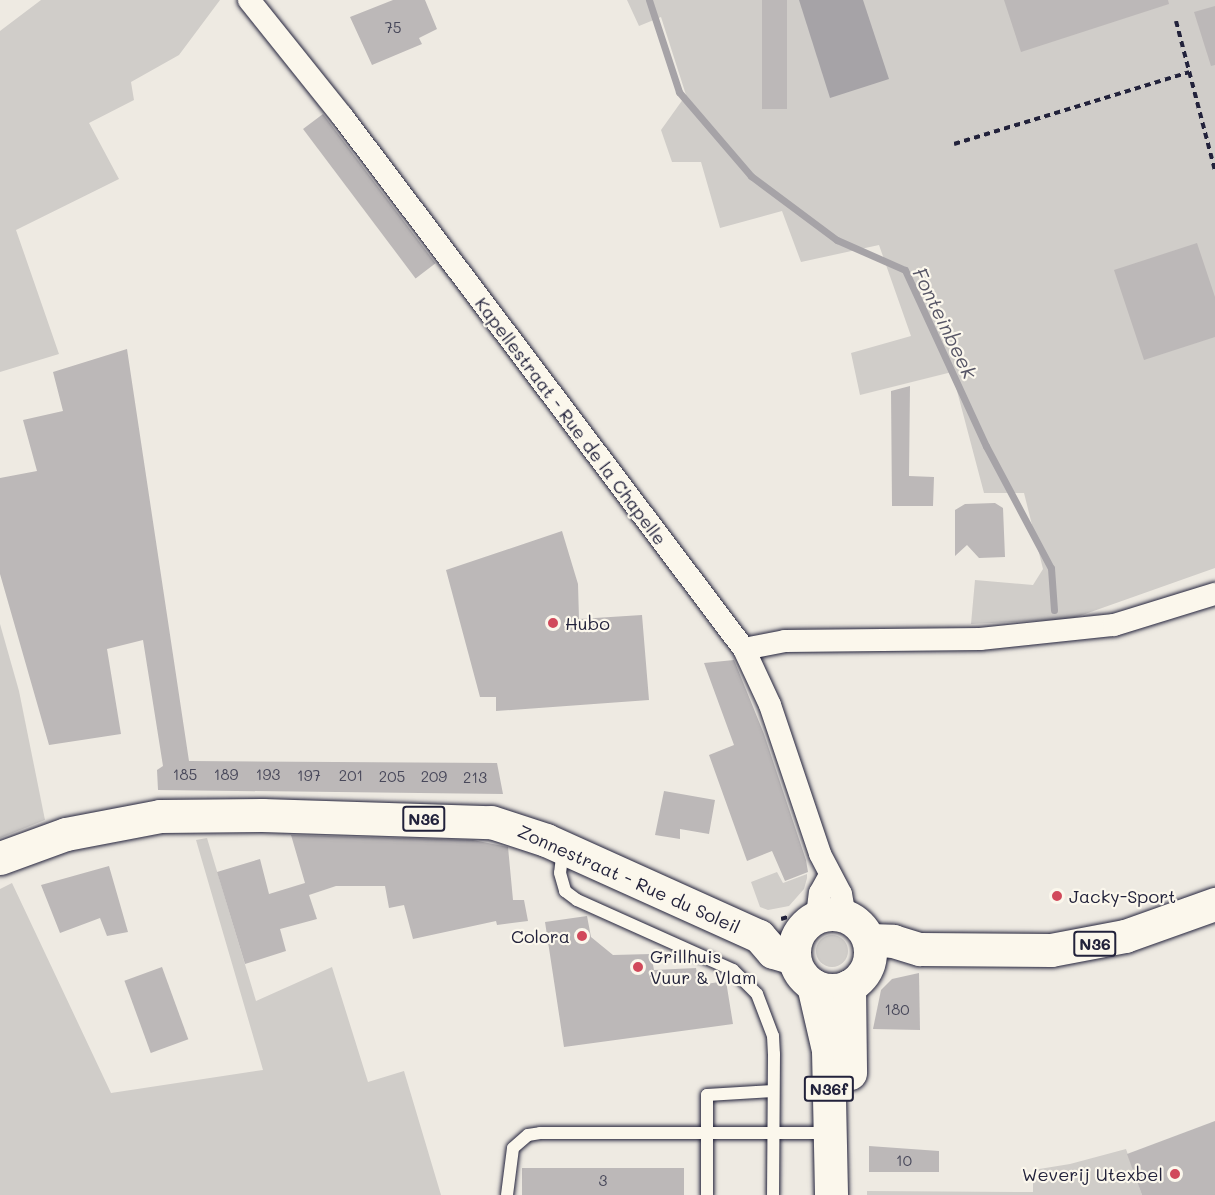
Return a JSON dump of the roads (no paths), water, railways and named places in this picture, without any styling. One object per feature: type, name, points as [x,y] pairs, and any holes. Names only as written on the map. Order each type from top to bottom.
[{"type":"main road","name":"Zonnestraat - Rue du Soleil","points":[[0,858],[98,827],[188,815],[481,821],[517,828],[563,848],[802,927]]},
{"type":"main road","name":"N36","points":[[813,985],[837,990],[862,964],[892,963],[920,949],[1029,950],[1094,945],[1215,904]]},
{"type":"main road","name":"N36","points":[[802,927],[855,921],[862,964]]},
{"type":"main road","points":[[802,927],[801,974],[813,985]]},
{"type":"main road","name":"N36f","points":[[850,1195],[862,964]]},
{"type":"main road","name":"N36f","points":[[813,985],[827,1033],[831,1195]]},
{"type":"street","name":"Kapellestraat - Rue de la Chapelle","points":[[249,0],[342,116],[744,649],[770,705],[829,877],[841,894],[802,927]]},
{"type":"street","points":[[744,649],[785,641],[980,639],[1102,626],[1215,594]]},
{"type":"street","points":[[802,927],[829,877]]},
{"type":"lane","points":[[563,848],[561,884],[577,900],[741,975],[757,994],[768,1018],[774,1054],[773,1195]]},
{"type":"lane","points":[[706,1195],[707,1095],[773,1091]]},
{"type":"lane","points":[[507,1195],[509,1161],[513,1148],[528,1136],[552,1132],[830,1134]]},
{"type":"waterway","name":"Fonteinbeek","points":[[649,0],[679,92],[751,176],[837,240],[905,270],[986,446],[1051,568],[1054,610]]},
{"type":"place","name":"Hubo","points":[[553,623]]},
{"type":"place","name":"Jacky-Sport","points":[[1057,896]]},
{"type":"place","name":"Colora","points":[[582,936]]},
{"type":"place","name":"Grillhuis Vuur & Vlam","points":[[638,967]]},
{"type":"place","name":"Weverij Utexbel","points":[[1175,1174]]}]
